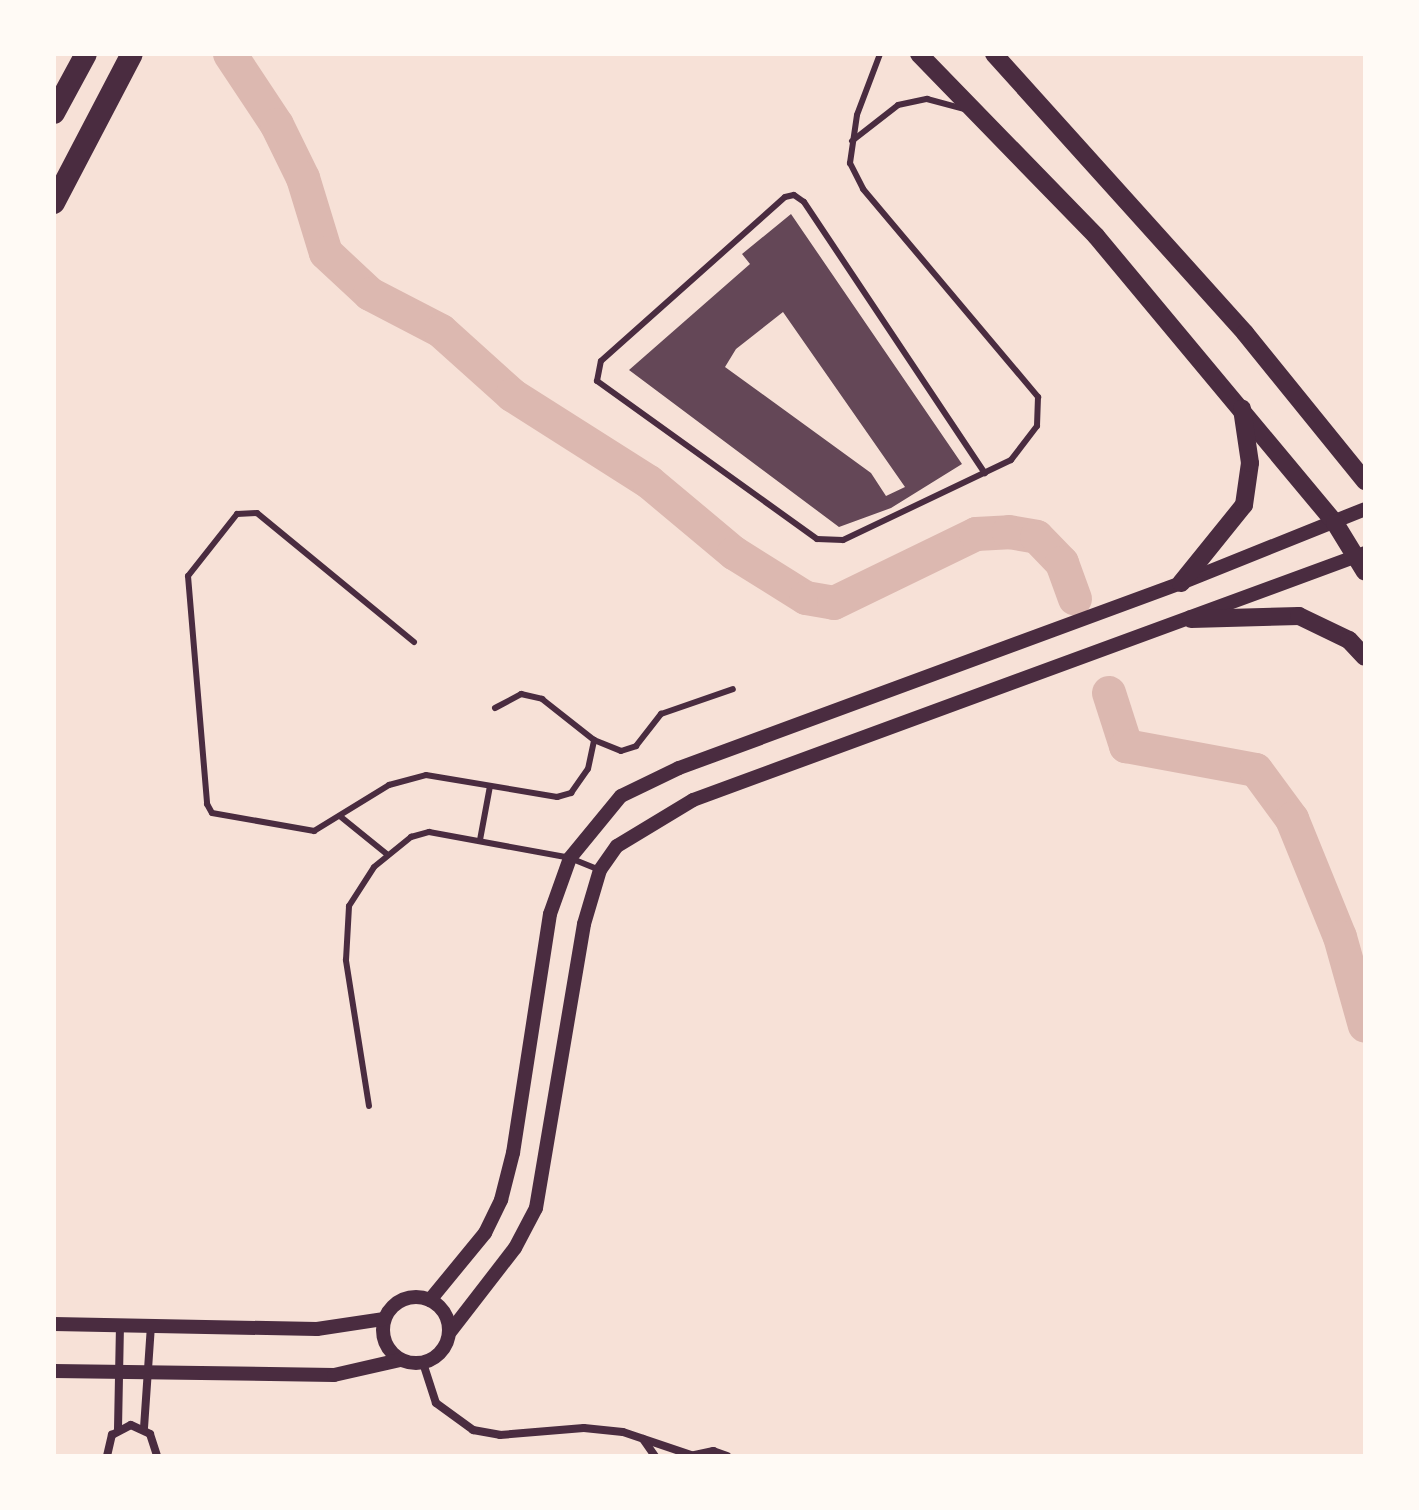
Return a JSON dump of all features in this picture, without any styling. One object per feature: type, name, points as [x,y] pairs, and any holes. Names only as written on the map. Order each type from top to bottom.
[{"type":"highway","points":[[54,113],[86,54]]},
{"type":"highway","points":[[54,203],[132,54]]},
{"type":"main road","points":[[919,54],[1096,236],[1242,408],[1362,561]]},
{"type":"main road","points":[[994,54],[1245,333],[1365,481]]},
{"type":"main road","points":[[1181,583],[1244,505],[1250,463],[1242,408]]},
{"type":"main road","points":[[1191,619],[1299,616],[1349,640],[1365,657]]},
{"type":"street","points":[[430,1300],[485,1233],[501,1200],[550,914],[570,858],[621,796],[679,768],[1181,583],[1365,509]]},
{"type":"street","points":[[54,1371],[334,1375],[400,1360],[423,1363],[442,1352],[450,1332],[515,1248],[536,1208],[584,924],[600,870],[617,846],[642,827],[693,800],[1191,619],[1362,561]]},
{"type":"street","points":[[400,1360],[383,1338],[384,1319],[398,1302],[430,1300],[445,1313],[450,1332]]},
{"type":"street","points":[[54,1324],[317,1329],[384,1319]]},
{"type":"street","points":[[107,1456],[108,1441],[118,1429],[123,1370],[120,1323]]},
{"type":"street","points":[[151,1324],[152,1370],[144,1428],[155,1441],[157,1456]]},
{"type":"street","points":[[423,1363],[436,1403],[473,1430],[500,1435],[584,1428],[642,1438],[690,1456],[713,1451],[727,1456]]},
{"type":"street","points":[[118,1429],[144,1428]]},
{"type":"street","points":[[642,1438],[655,1456]]},
{"type":"lane","points":[[880,54],[851,142],[850,163],[863,189],[1038,397],[1037,426],[1011,460],[985,473],[843,540],[817,539],[597,381],[596,371],[774,207],[794,195],[804,202],[985,473]]},
{"type":"lane","points":[[851,142],[898,105],[927,99],[977,113]]},
{"type":"lane","points":[[414,642],[251,511],[237,514],[188,576],[207,804],[212,813],[304,832],[341,817],[409,776],[557,797],[571,793],[588,769],[594,740]]},
{"type":"lane","points":[[495,708],[521,694],[542,699],[594,740],[628,749],[661,714],[733,689]]},
{"type":"lane","points":[[480,840],[490,786]]},
{"type":"lane","points":[[341,817],[388,855]]},
{"type":"lane","points":[[369,1106],[346,960],[349,906],[374,867],[411,837],[429,832],[570,858],[600,870]]},
{"type":"building","points":[[791,214],[962,464],[891,508],[839,527],[629,370],[750,264],[742,254]],"holes":[[[783,312],[905,487],[886,496],[871,473],[725,367],[736,349]]]},
{"type":"waterway","points":[[230,54],[277,125],[303,178],[326,253],[370,294],[441,331],[512,395],[649,482],[734,553],[806,598],[834,603],[976,534],[1009,532],[1037,537],[1062,563],[1075,599]]},
{"type":"waterway","points":[[1109,693],[1126,746],[1256,770],[1292,819],[1340,937],[1365,1026]]}]
